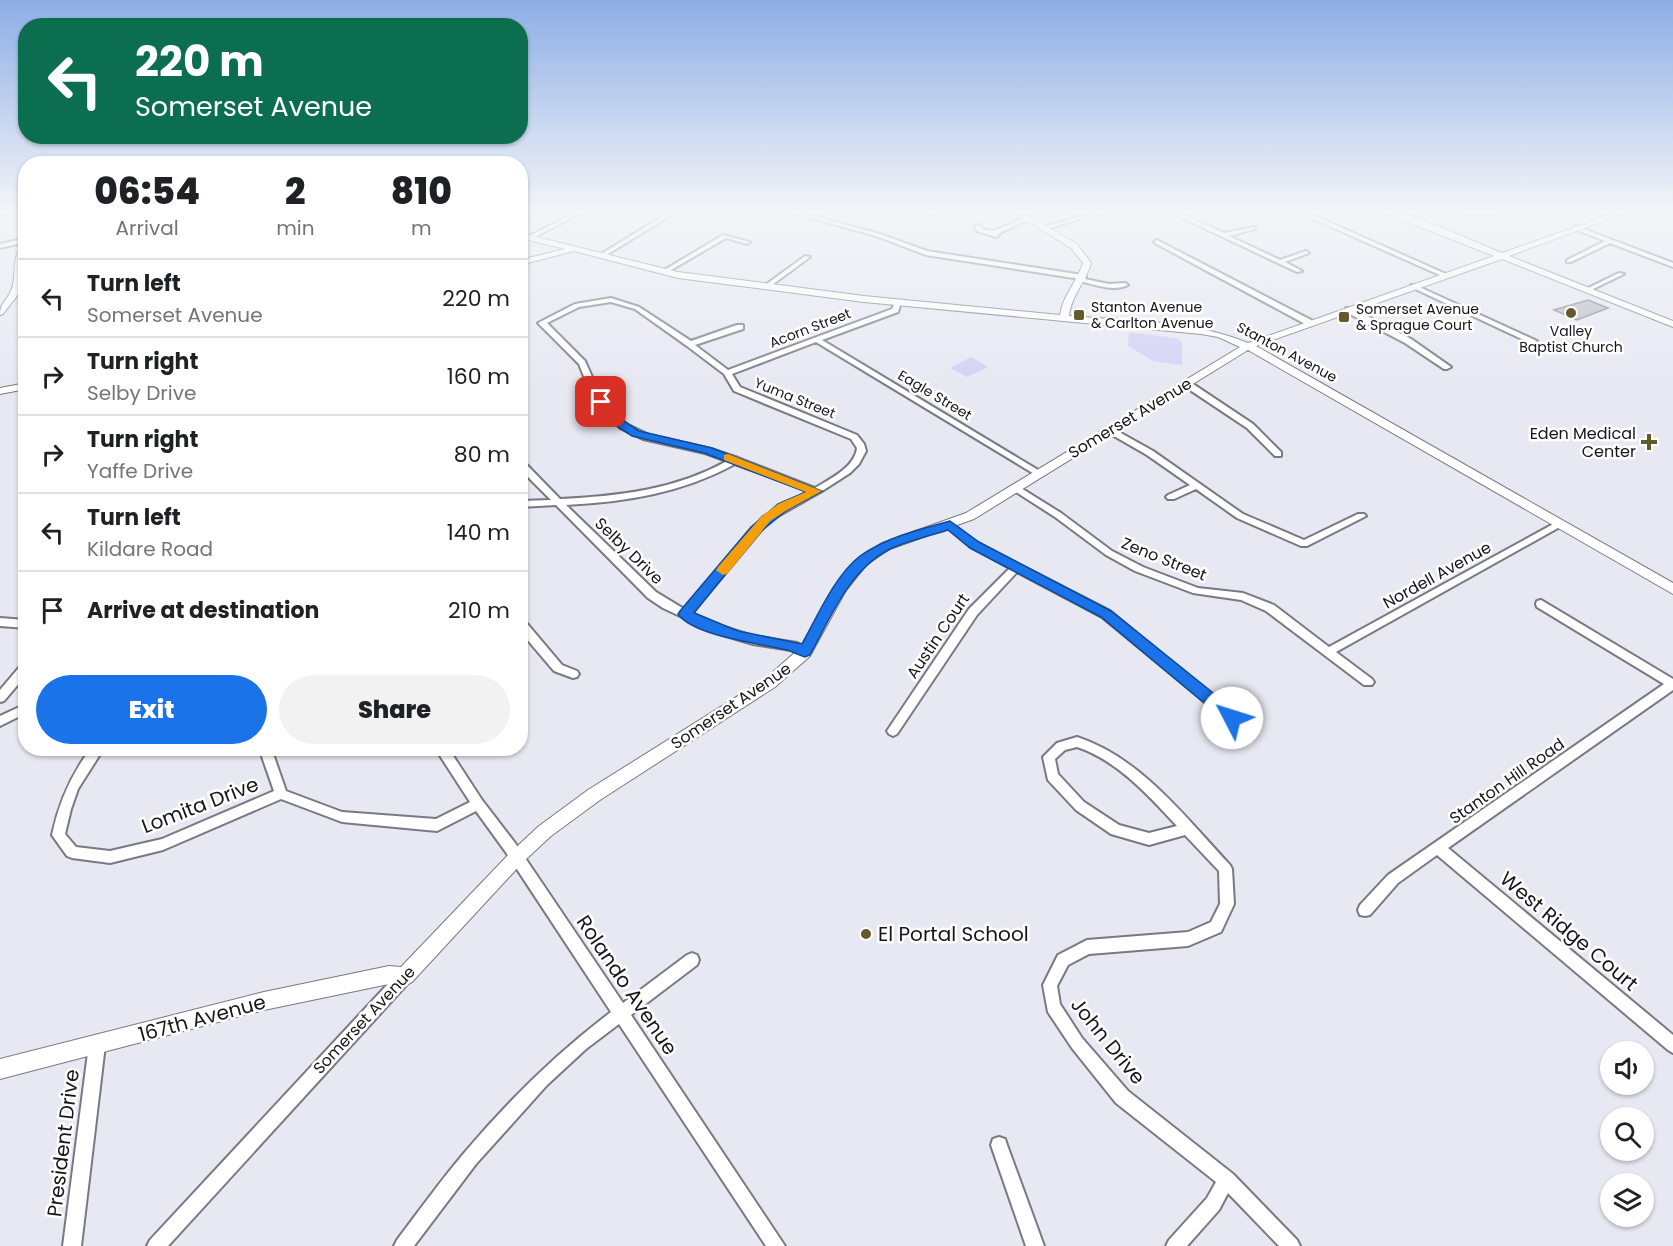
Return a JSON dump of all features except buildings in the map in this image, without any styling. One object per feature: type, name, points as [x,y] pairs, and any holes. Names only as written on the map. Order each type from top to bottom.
[{"type":"street","name":"Stanton Avenue","points":[[653,269],[898,302],[1210,332],[1248,346],[1673,589]]},
{"type":"street","points":[[664,272],[669,269]]},
{"type":"street","points":[[766,286],[791,269]]},
{"type":"street","points":[[1024,269],[1083,279],[1109,286],[1125,285]]},
{"type":"street","points":[[1064,317],[1066,299],[1083,279],[1085,269]]},
{"type":"street","points":[[1208,269],[1310,323]]},
{"type":"street","points":[[1295,269],[1299,271]]},
{"type":"street","points":[[1433,269],[1444,274]]},
{"type":"street","name":"Somerset Avenue","points":[[156,1246],[517,857],[570,813],[770,683],[805,652],[840,589],[863,561],[886,546],[950,525],[1016,488],[1248,346],[1458,269]]},
{"type":"street","points":[[1538,269],[1673,324]]},
{"type":"street","points":[[1589,289],[1621,274]]},
{"type":"street","points":[[0,312],[16,292],[18,284]]},
{"type":"street","points":[[1413,286],[1533,341]]},
{"type":"street","name":"Yuma Street","points":[[735,460],[708,451],[646,437],[622,426],[596,396],[582,363],[542,323],[577,305],[611,300],[637,308],[690,344],[727,373],[737,389],[854,437],[862,450],[860,457],[849,469],[816,491]]},
{"type":"street","name":"Acorn Street","points":[[727,373],[895,310],[898,302]]},
{"type":"street","points":[[1349,310],[1408,341],[1447,367]]},
{"type":"street","points":[[690,344],[740,327]]},
{"type":"street","name":"Eagle Street","points":[[817,340],[1039,473]]},
{"type":"street","points":[[1187,384],[1250,426],[1278,454]]},
{"type":"street","points":[[1,391],[18,388]]},
{"type":"street","points":[[1110,430],[1150,453],[1240,516],[1304,544],[1361,516]]},
{"type":"street","points":[[528,504],[591,501],[648,494],[693,480],[735,460],[816,491]]},
{"type":"street","name":"Selby Drive","points":[[528,471],[652,595],[685,614],[736,636],[794,646],[805,652]]},
{"type":"street","points":[[1171,497],[1196,486]]},
{"type":"street","name":"Zeno Street","points":[[1016,488],[1122,561],[1197,591],[1244,597],[1262,603],[1279,613],[1368,682]]},
{"type":"street","points":[[685,614],[766,519],[783,507],[816,491]]},
{"type":"street","name":"Nordell Avenue","points":[[1328,652],[1560,524]]},
{"type":"street","points":[[950,525],[969,542],[1106,614],[1232,718]]},
{"type":"street","name":"Austin Court","points":[[893,731],[973,612],[1017,566]]},
{"type":"street","points":[[1541,604],[1673,684]]},
{"type":"street","points":[[0,622],[18,623]]},
{"type":"street","points":[[528,632],[558,668],[573,674]]},
{"type":"street","points":[[0,698],[18,677]]},
{"type":"street","name":"Stanton Hill Road","points":[[1365,910],[1393,879],[1673,684]]},
{"type":"street","points":[[0,721],[18,712]]},
{"type":"street","name":"John Drive","points":[[1186,829],[1149,838],[1116,830],[1080,806],[1052,776],[1049,757],[1061,746],[1077,742],[1092,747],[1113,759],[1154,794],[1225,869],[1227,904],[1216,927],[1188,939],[1087,947],[1063,960],[1050,985],[1053,1007],[1077,1043],[1122,1097],[1227,1180],[1292,1246]]},
{"type":"street","name":"Lomita Drive","points":[[92,756],[76,777],[65,802],[58,835],[72,852],[110,857],[164,844],[281,794]]},
{"type":"street","points":[[268,756],[281,794],[342,817],[437,825],[478,804]]},
{"type":"street","name":"Rolando Avenue","points":[[446,756],[517,857],[776,1246]]},
{"type":"street","name":"West Ridge Court","points":[[1438,849],[1673,1045]]},
{"type":"street","points":[[403,1246],[470,1158],[520,1101],[566,1057],[692,960]]},
{"type":"street","name":"167th Avenue","points":[[0,1069],[264,1001],[389,975],[405,976]]},
{"type":"street","name":"President Drive","points":[[72,1246],[97,1045]]},
{"type":"street","points":[[999,1145],[1035,1246]]},
{"type":"street","points":[[1175,1246],[1213,1204],[1227,1180]]},
{"type":"shaded area","points":[[1129,332],[1175,338],[1182,342],[1182,365],[1153,361],[1128,346]]},
{"type":"shaded area","points":[[971,357],[988,367],[967,377],[950,368]]},
{"type":"slow traffic","points":[[723,570],[766,519],[783,507],[816,491],[728,458]]},
{"type":"place","name":"Valley Baptist Church","points":[[1571,313]]},
{"type":"place","name":"Stanton Avenue & Carlton Avenue","points":[[1079,315]]},
{"type":"place","name":"Somerset Avenue & Sprague Court","points":[[1344,317]]},
{"type":"place","name":"Eden Medical Center","points":[[1649,442]]},
{"type":"place","name":"El Portal School","points":[[866,934]]},
{"type":"route","points":[[601,402],[615,421],[636,434],[708,451],[816,491],[783,507],[755,530],[685,614],[702,623],[736,636],[794,646],[805,652],[840,589],[863,561],[886,546],[950,525],[974,545],[986,549],[1106,614],[1232,718]]}]
